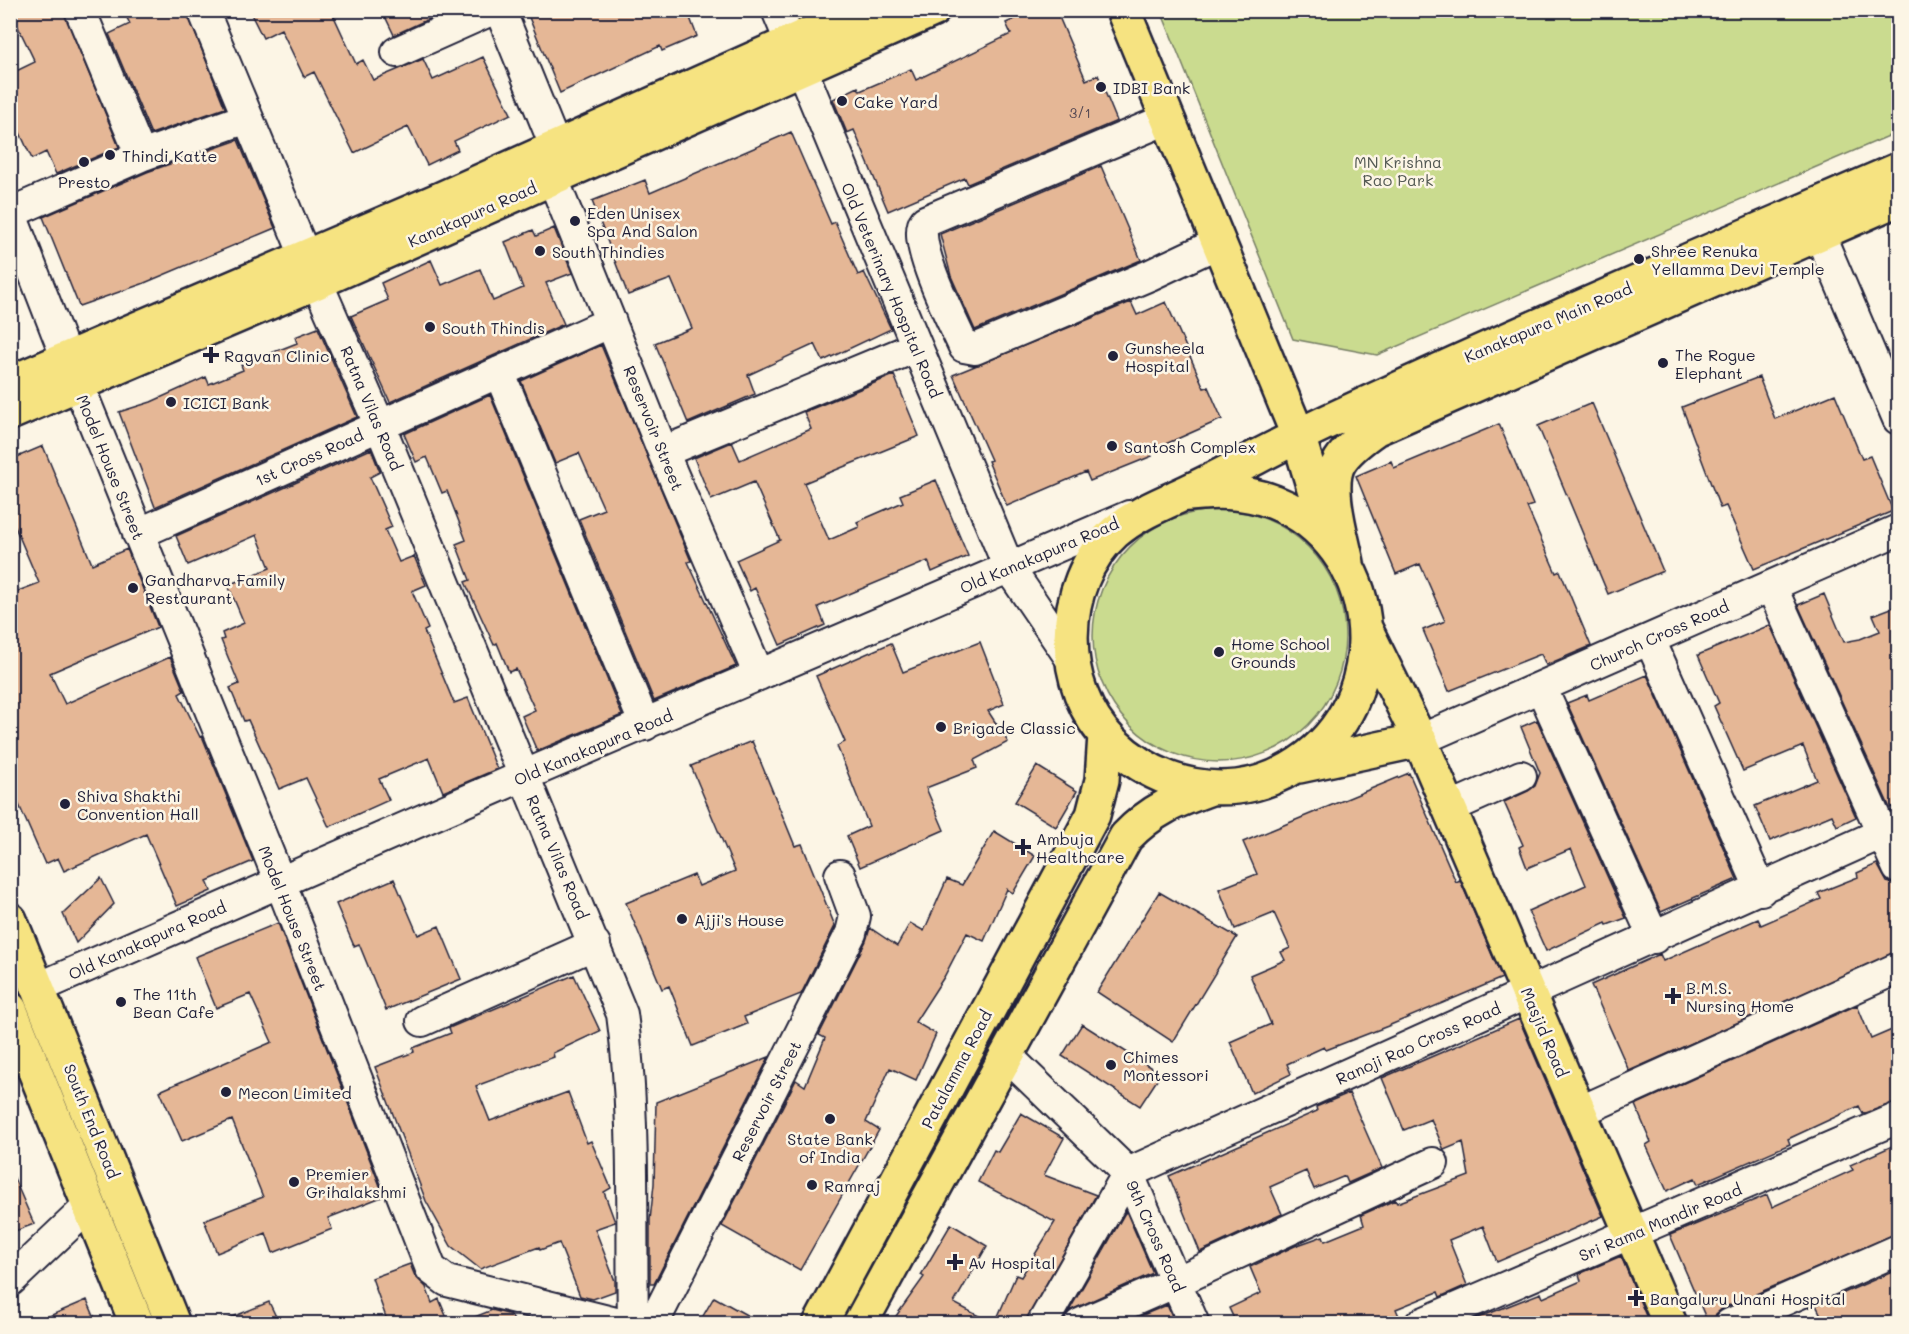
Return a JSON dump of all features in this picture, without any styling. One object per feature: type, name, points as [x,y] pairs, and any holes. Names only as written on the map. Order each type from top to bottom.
[{"type":"main road","name":"Kanakapura Road","points":[[795,54],[863,10]]},
{"type":"main road","name":"Kanakapura Road","points":[[10,414],[73,371],[312,270],[795,54],[933,10]]},
{"type":"main road","points":[[1123,10],[1298,435],[1330,542]]},
{"type":"main road","name":"Kanakapura Main Road","points":[[1181,495],[1298,435],[1446,366],[1899,170]]},
{"type":"main road","points":[[1349,570],[1334,484],[1339,463],[1351,448],[1375,429],[1899,199]]},
{"type":"main road","name":"Kanakapura Road","points":[[10,383],[73,371]]},
{"type":"main road","points":[[860,1323],[1126,837],[1151,813],[1163,806],[1211,788],[1269,780],[1295,767],[1321,747],[1346,713],[1356,693],[1365,662],[1366,629],[1357,589],[1349,570],[1330,542],[1306,520],[1267,500],[1246,493],[1213,491],[1181,495],[1149,508],[1112,534],[1086,571],[1072,614],[1071,659],[1077,686],[1088,710],[1105,735],[1127,757],[1152,773],[1181,783],[1211,788]]},
{"type":"main road","name":"Masjid Road","points":[[1366,629],[1420,740],[1670,1323]]},
{"type":"main road","name":"Patalamma Road","points":[[820,1323],[1093,815],[1102,780],[1105,735]]},
{"type":"main road","points":[[1295,767],[1420,740]]},
{"type":"main road","name":"South End Road","points":[[10,920],[173,1323]]},
{"type":"main road","name":"South End Road","points":[[13,1024],[137,1323]]},
{"type":"street","points":[[80,10],[141,156]]},
{"type":"street","name":"Ratna Vilas Road","points":[[203,10],[380,426],[622,1014],[626,1047],[633,1323]]},
{"type":"street","points":[[397,52],[491,10]]},
{"type":"street","name":"Reservoir Street","points":[[500,10],[611,322],[663,452],[759,675]]},
{"type":"street","name":"Old Veterinary Hospital Road","points":[[777,10],[1009,568],[1071,659]]},
{"type":"street","points":[[11,212],[141,156],[248,118]]},
{"type":"street","points":[[1167,119],[925,221],[921,226],[922,247],[932,273],[964,347],[975,350],[1150,275],[1218,243]]},
{"type":"street","name":"Model House Street","points":[[11,212],[138,534],[280,882],[431,1269],[447,1281],[620,1323]]},
{"type":"street","points":[[1819,233],[1899,419]]},
{"type":"street","name":"1st Cross Road","points":[[138,534],[611,322]]},
{"type":"street","points":[[663,452],[916,347]]},
{"type":"street","points":[[499,372],[645,725]]},
{"type":"street","name":"Old Kanakapura Road","points":[[38,988],[523,776],[1149,508]]},
{"type":"street","name":"Church Cross Road","points":[[1420,740],[1899,530]]},
{"type":"street","points":[[1771,586],[1891,829],[1899,868]]},
{"type":"street","points":[[1650,640],[1761,890]]},
{"type":"street","points":[[1541,687],[1654,938]]},
{"type":"street","points":[[1449,808],[1521,776]]},
{"type":"street","name":"Ranoji Rao Cross Road","points":[[1128,1173],[1761,890],[1891,829]]},
{"type":"street","name":"Reservoir Street","points":[[653,1323],[851,933],[855,916],[840,875]]},
{"type":"street","points":[[422,1021],[595,944]]},
{"type":"street","points":[[1579,1112],[1899,968]]},
{"type":"street","name":"9th Cross Road","points":[[1006,1055],[1128,1173],[1194,1323]]},
{"type":"street","name":"Sri Rama Mandir Road","points":[[1420,1323],[1899,1118]]},
{"type":"street","points":[[1080,1323],[1176,1282],[1433,1163]]},
{"type":"street","points":[[1042,1323],[1128,1173]]},
{"type":"street","points":[[10,1281],[89,1206]]},
{"type":"street","points":[[1730,1323],[1899,1250]]},
{"type":"green space","name":"MN Krishna Rao Park","points":[[1161,11],[1898,11],[1898,132],[1377,355],[1293,339]]},
{"type":"green space","name":"Home School Grounds","points":[[1207,510],[1231,510],[1256,515],[1279,524],[1299,538],[1317,556],[1331,576],[1340,599],[1345,636],[1343,661],[1331,696],[1317,716],[1299,734],[1279,748],[1256,757],[1231,762],[1207,762],[1182,757],[1159,748],[1139,734],[1121,716],[1107,696],[1098,673],[1093,648],[1093,624],[1098,599],[1107,576],[1121,556],[1139,538],[1159,524],[1182,515]]},
{"type":"building","points":[[10,10],[63,10],[119,147],[56,174],[46,152],[32,159],[10,111],[10,74],[35,62]]},
{"type":"building","points":[[123,10],[186,10],[225,108],[151,134],[109,34],[130,24]]},
{"type":"building","points":[[249,10],[331,10],[356,64],[363,60],[373,80],[423,59],[433,80],[483,57],[511,114],[454,141],[458,150],[427,165],[408,127],[354,153],[314,72],[304,77],[281,29],[263,38]]},
{"type":"building","points":[[382,10],[448,10],[394,35]]},
{"type":"building","points":[[526,10],[687,10],[697,36],[662,51],[660,46],[560,93]]},
{"type":"building","points":[[1035,10],[1056,10],[1086,80],[1098,75],[1117,121],[968,184],[965,178],[888,211],[854,130],[847,133],[833,99],[858,87],[860,91],[911,69],[916,80],[1011,34],[1006,23]]},
{"type":"building","points":[[791,132],[831,224],[835,222],[858,275],[864,272],[891,329],[823,361],[815,344],[748,375],[755,394],[688,423],[655,343],[692,328],[671,279],[628,295],[592,201],[645,180],[650,193]]},
{"type":"building","points":[[238,140],[275,228],[142,284],[79,306],[43,217],[147,172]]},
{"type":"building","points":[[1101,166],[1141,260],[975,330],[951,276],[940,234]]},
{"type":"building","points":[[554,228],[572,273],[546,283],[564,324],[390,402],[351,316],[388,300],[381,283],[431,260],[442,285],[480,269],[493,301],[523,288],[505,242],[533,230],[536,236]]},
{"type":"building","points":[[1131,302],[1137,315],[1166,302],[1204,388],[1208,387],[1222,419],[1150,451],[1152,456],[1090,481],[1086,472],[1007,506],[988,461],[991,460],[953,375]]},
{"type":"building","points":[[318,328],[357,417],[155,507],[119,412],[151,402],[206,377],[209,384],[243,370],[241,365],[297,343],[295,337]]},
{"type":"building","points":[[601,345],[691,561],[688,562],[736,666],[654,701],[579,519],[604,509],[579,453],[555,463],[521,381]]},
{"type":"building","points":[[894,375],[919,436],[804,483],[829,540],[859,527],[857,522],[903,502],[900,495],[936,480],[968,556],[932,572],[928,561],[818,607],[825,625],[780,645],[755,588],[750,591],[736,560],[780,540],[754,482],[711,500],[694,458],[732,442],[740,460],[811,429],[804,412]]},
{"type":"building","points":[[1759,377],[1775,419],[1835,394],[1862,459],[1870,456],[1893,511],[1754,569],[1726,506],[1720,508],[1682,407]]},
{"type":"building","points":[[490,395],[622,715],[537,751],[522,716],[535,710],[516,669],[509,672],[497,643],[494,645],[465,582],[470,580],[456,544],[466,540],[447,491],[442,493],[427,457],[416,462],[404,434]]},
{"type":"building","points":[[1592,403],[1663,571],[1608,594],[1538,426]]},
{"type":"building","points":[[1499,424],[1533,505],[1527,507],[1556,573],[1560,571],[1591,646],[1546,665],[1541,654],[1449,691],[1423,630],[1445,621],[1420,564],[1396,574],[1356,476],[1391,461],[1394,468]]},
{"type":"building","points":[[43,446],[92,564],[127,549],[158,627],[50,673],[65,704],[170,657],[184,691],[179,694],[200,737],[202,736],[253,861],[207,881],[211,891],[177,906],[146,834],[64,871],[58,858],[45,864],[16,798],[10,801],[10,594],[39,583],[10,515],[10,460]]},
{"type":"building","points":[[371,449],[380,472],[370,477],[392,527],[385,530],[399,562],[414,556],[426,585],[412,591],[428,629],[424,631],[454,703],[468,698],[497,769],[443,792],[429,758],[379,779],[389,800],[329,827],[306,778],[279,789],[248,720],[244,721],[230,688],[239,684],[221,640],[224,639],[222,633],[244,623],[228,585],[270,568],[257,535],[188,565],[176,536]]},
{"type":"building","points":[[1824,594],[1844,642],[1860,639],[1880,631],[1873,615],[1899,605],[1899,804],[1890,808],[1798,605]]},
{"type":"building","points":[[1770,625],[1856,817],[1837,826],[1832,815],[1770,841],[1755,806],[1817,780],[1803,746],[1743,771],[1714,706],[1719,703],[1698,655]]},
{"type":"building","points":[[980,642],[1004,704],[988,711],[1008,742],[974,760],[977,768],[926,788],[944,830],[860,867],[847,836],[869,826],[837,746],[845,742],[816,676],[891,643],[903,672]]},
{"type":"building","points":[[1647,675],[1737,879],[1661,912],[1567,703],[1587,695],[1589,700]]},
{"type":"building","points":[[1537,720],[1626,918],[1607,925],[1606,923],[1546,951],[1528,911],[1586,885],[1571,849],[1527,868],[1519,847],[1523,845],[1504,802],[1535,786],[1540,773],[1521,727]]},
{"type":"building","points":[[752,741],[795,846],[802,844],[835,926],[801,994],[744,1017],[747,1024],[693,1046],[669,986],[662,989],[626,903],[694,875],[699,886],[735,871],[691,766]]},
{"type":"building","points":[[1037,766],[1077,791],[1056,827],[1015,802]]},
{"type":"building","points":[[1409,773],[1456,882],[1460,880],[1502,978],[1388,1026],[1326,1050],[1324,1047],[1287,1064],[1291,1074],[1252,1093],[1230,1042],[1271,1024],[1250,975],[1285,960],[1281,952],[1290,948],[1274,913],[1235,929],[1219,889],[1257,874],[1243,842]]},
{"type":"building","points":[[994,831],[1035,856],[1013,893],[1007,889],[984,941],[967,933],[944,977],[915,1022],[936,1034],[916,1080],[890,1068],[866,1122],[879,1130],[800,1270],[722,1226],[796,1080],[805,1086],[825,1038],[819,1035],[866,941],[870,928],[897,946],[910,923],[924,931],[947,879],[962,885]]},
{"type":"building","points":[[1877,864],[1887,882],[1899,885],[1899,951],[1629,1071],[1591,985],[1660,954],[1663,961],[1758,919],[1761,925],[1821,899],[1818,893],[1858,877],[1857,873]]},
{"type":"building","points":[[101,878],[114,904],[76,943],[63,914]]},
{"type":"building","points":[[394,879],[418,935],[439,926],[461,979],[386,1010],[359,944],[354,946],[336,904]]},
{"type":"building","points":[[1159,892],[1237,937],[1173,1042],[1097,992]]},
{"type":"building","points":[[278,923],[384,1196],[328,1218],[332,1229],[273,1253],[266,1233],[217,1253],[204,1220],[263,1197],[232,1120],[182,1141],[160,1091],[272,1042],[250,994],[216,1008],[195,957]]},
{"type":"building","points":[[574,975],[600,1031],[553,1053],[554,1057],[476,1086],[490,1121],[568,1092],[587,1143],[591,1141],[611,1188],[604,1192],[615,1222],[595,1229],[615,1281],[615,1291],[593,1299],[580,1296],[559,1243],[540,1250],[539,1247],[480,1269],[451,1246],[426,1201],[375,1067],[414,1052],[413,1048],[451,1033],[449,1028]]},
{"type":"building","points":[[1857,1005],[1871,1039],[1899,1027],[1899,1101],[1863,1114],[1859,1106],[1788,1139],[1790,1144],[1698,1184],[1695,1178],[1667,1191],[1646,1145],[1651,1142],[1635,1105]]},
{"type":"building","points":[[1519,1019],[1603,1216],[1497,1262],[1483,1226],[1449,1240],[1467,1285],[1440,1297],[1438,1292],[1396,1309],[1402,1323],[1236,1323],[1229,1308],[1261,1293],[1250,1267],[1295,1246],[1323,1236],[1325,1241],[1364,1225],[1361,1215],[1395,1200],[1397,1203],[1469,1176],[1463,1142],[1444,1150],[1431,1119],[1404,1130],[1382,1078]]},
{"type":"building","name":"Chimes Montessori","points":[[1082,1024],[1161,1074],[1140,1106],[1062,1056]]},
{"type":"building","points":[[769,1057],[654,1284],[650,1284],[650,1220],[654,1184],[656,1102]]},
{"type":"building","points":[[1349,1093],[1382,1168],[1348,1183],[1345,1176],[1314,1189],[1306,1171],[1270,1187],[1282,1214],[1200,1252],[1169,1176],[1317,1111],[1316,1107]]},
{"type":"building","points":[[1021,1113],[1064,1138],[1044,1175],[1096,1195],[1025,1323],[995,1323],[1016,1275],[1021,1277],[1055,1222],[978,1182],[994,1150],[998,1152]]},
{"type":"building","points":[[1899,1143],[1899,1233],[1723,1308],[1716,1314],[1713,1323],[1708,1323],[1670,1235],[1767,1195],[1772,1207],[1853,1170],[1850,1165]]},
{"type":"building","points":[[10,1169],[34,1224],[10,1233]]},
{"type":"building","points":[[1126,1211],[1153,1273],[1069,1311]]},
{"type":"building","points":[[951,1224],[987,1246],[954,1303],[992,1323],[891,1323],[924,1277],[921,1275]]},
{"type":"building","points":[[1621,1256],[1649,1323],[1465,1323],[1541,1293],[1543,1298],[1581,1281],[1579,1274]]},
{"type":"building","points":[[410,1264],[415,1276],[426,1287],[432,1303],[439,1299],[449,1323],[388,1323],[372,1278]]},
{"type":"building","points":[[1899,1269],[1899,1323],[1825,1323],[1816,1305]]},
{"type":"building","points":[[714,1297],[761,1323],[699,1323]]},
{"type":"building","points":[[87,1300],[97,1323],[33,1323]]},
{"type":"building","points":[[269,1302],[279,1323],[218,1323]]},
{"type":"building","points":[[1167,1305],[1175,1323],[1124,1323]]},
{"type":"building","points":[[492,1310],[511,1315],[515,1323],[460,1323]]},
{"type":"place","name":"IDBI Bank","points":[[1101,87]]},
{"type":"place","name":"Cake Yard","points":[[842,101]]},
{"type":"place","name":"Thindi Katte","points":[[110,155]]},
{"type":"place","name":"Presto","points":[[84,162]]},
{"type":"place","name":"Eden Unisex Spa And Salon","points":[[575,221]]},
{"type":"place","name":"South Thindies","points":[[540,251]]},
{"type":"place","name":"Shree Renuka Yellamma Devi Temple","points":[[1639,259]]},
{"type":"place","name":"South Thindis","points":[[430,327]]},
{"type":"place","name":"Ragvan Clinic","points":[[211,355]]},
{"type":"place","name":"Gunsheela Hospital","points":[[1113,356]]},
{"type":"place","name":"The Rogue Elephant","points":[[1663,363]]},
{"type":"place","name":"ICICI Bank","points":[[171,402]]},
{"type":"place","name":"Santosh Complex","points":[[1112,446]]},
{"type":"place","name":"Gandharva Family Restaurant","points":[[133,588]]},
{"type":"place","name":"Home School Grounds","points":[[1219,652]]},
{"type":"place","name":"Brigade Classic","points":[[941,727]]},
{"type":"place","name":"Shiva Shakthi Convention Hall","points":[[65,804]]},
{"type":"place","name":"Ambuja Healthcare","points":[[1023,847]]},
{"type":"place","name":"Ajji's House","points":[[682,919]]},
{"type":"place","name":"B.M.S. Nursing Home","points":[[1673,996]]},
{"type":"place","name":"The 11th Bean Cafe","points":[[121,1002]]},
{"type":"place","name":"Chimes Montessori","points":[[1111,1065]]},
{"type":"place","name":"Mecon Limited","points":[[226,1092]]},
{"type":"place","name":"State Bank of India","points":[[830,1119]]},
{"type":"place","name":"Premier Grihalakshmi","points":[[294,1182]]},
{"type":"place","name":"Ramraj","points":[[812,1185]]},
{"type":"place","name":"Av Hospital","points":[[955,1262]]},
{"type":"place","name":"Bangaluru Unani Hospital","points":[[1636,1298]]}]
